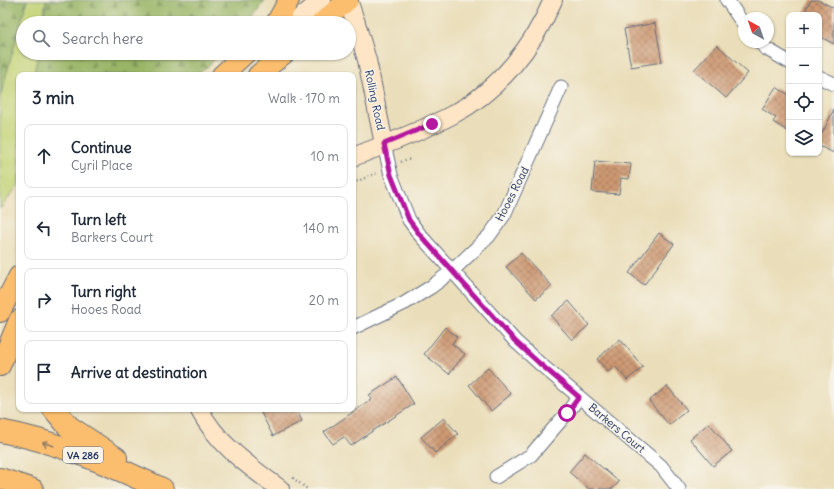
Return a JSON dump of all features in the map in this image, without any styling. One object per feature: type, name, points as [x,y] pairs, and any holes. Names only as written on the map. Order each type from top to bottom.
[{"type":"highway","points":[[56,412],[69,427],[163,489]]},
{"type":"highway","name":"VA 286","points":[[0,431],[37,440],[94,459],[163,489]]},
{"type":"main road","points":[[280,16],[289,0]]},
{"type":"main road","name":"Rolling Road","points":[[329,16],[348,0]]},
{"type":"main road","points":[[225,72],[238,60]]},
{"type":"main road","points":[[262,72],[276,60]]},
{"type":"main road","points":[[0,312],[16,282]]},
{"type":"main road","points":[[0,366],[16,327]]},
{"type":"main road","points":[[0,478],[33,489]]},
{"type":"street","points":[[303,16],[322,0]]},
{"type":"street","name":"Rolling Road","points":[[348,0],[354,16]]},
{"type":"street","points":[[384,144],[452,115],[492,86],[515,62],[534,37],[553,0]]},
{"type":"street","points":[[727,0],[738,16]]},
{"type":"street","name":"Rolling Road","points":[[356,23],[367,60],[384,144],[356,156]]},
{"type":"street","points":[[765,48],[786,60]]},
{"type":"street","points":[[233,72],[249,60]]},
{"type":"street","points":[[822,78],[834,84]]},
{"type":"street","name":"Hooes Road","points":[[356,327],[405,303],[432,287],[452,271],[489,236],[504,215],[561,87]]},
{"type":"street","name":"Barkers Court","points":[[384,144],[391,175],[409,220],[420,235],[515,341],[661,466],[679,489]]},
{"type":"street","points":[[496,477],[531,456],[579,397]]},
{"type":"street","points":[[201,412],[216,436],[233,453],[284,482]]},
{"type":"path","points":[[284,482],[307,489]]},
{"type":"green space","points":[[0,0],[27,0],[23,16],[16,16],[16,40],[0,97]]},
{"type":"green space","points":[[27,0],[46,0],[44,16],[23,16]]},
{"type":"green space","points":[[46,0],[265,0],[253,16],[44,16]]},
{"type":"green space","points":[[16,40],[16,60],[37,60],[35,72],[16,72],[16,188],[0,209],[0,97]]},
{"type":"green space","points":[[37,60],[214,60],[200,72],[35,72]]},
{"type":"building","points":[[811,0],[818,0],[834,8],[834,44],[822,38],[822,12],[805,12]]},
{"type":"building","points":[[655,23],[662,62],[631,67],[624,29]]},
{"type":"building","points":[[717,45],[748,73],[726,98],[694,70]]},
{"type":"building","points":[[776,87],[786,93],[786,130],[773,122],[776,118],[762,109]]},
{"type":"building","points":[[834,109],[834,153],[822,147],[822,134]]},
{"type":"building","points":[[595,161],[631,164],[629,179],[621,178],[619,194],[592,192]]},
{"type":"building","points":[[659,233],[674,244],[644,285],[629,273]]},
{"type":"building","points":[[521,253],[552,286],[536,299],[506,267]]},
{"type":"building","points":[[569,301],[589,325],[572,340],[551,316]]},
{"type":"building","points":[[445,327],[457,337],[452,344],[465,354],[449,374],[424,354]]},
{"type":"building","points":[[620,339],[643,367],[627,380],[615,366],[608,372],[597,359]]},
{"type":"building","points":[[488,368],[511,394],[491,411],[469,385]]},
{"type":"building","points":[[397,377],[414,404],[351,446],[344,437],[333,444],[324,432],[353,412],[356,412],[356,410],[372,399],[369,395]]},
{"type":"building","points":[[667,386],[687,410],[669,425],[649,401]]},
{"type":"building","points":[[261,412],[298,412],[302,421],[273,436]]},
{"type":"building","points":[[444,418],[458,434],[435,453],[421,437]]},
{"type":"building","points":[[709,423],[732,451],[713,466],[690,439]]},
{"type":"building","points":[[585,453],[619,482],[612,489],[589,489],[569,472]]},
{"type":"route","points":[[432,124],[384,144],[391,175],[409,220],[420,235],[515,341],[579,397],[567,413]]}]
